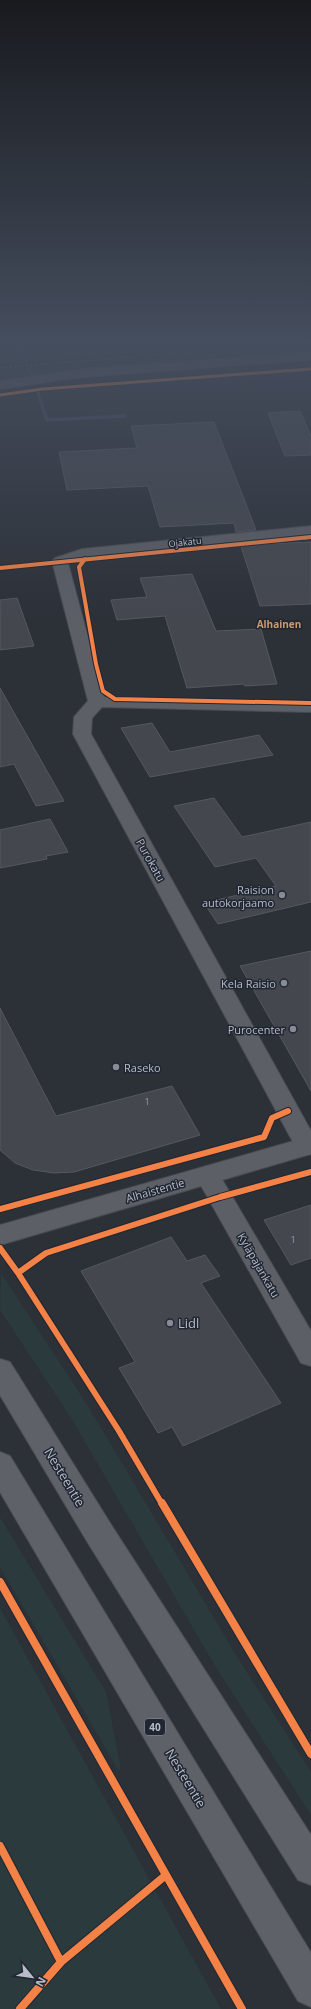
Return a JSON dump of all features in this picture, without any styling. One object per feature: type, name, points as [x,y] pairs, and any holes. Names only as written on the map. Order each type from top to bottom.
[{"type":"main road","name":"Nesteentie","points":[[0,1370],[95,1526],[311,1868]]},
{"type":"main road","name":"Nesteentie","points":[[0,1466],[311,1988]]},
{"type":"street","name":"Ojakatu","points":[[96,702],[60,561],[82,553],[311,530]]},
{"type":"street","points":[[96,702],[311,707]]},
{"type":"street","name":"Purokatu","points":[[96,702],[83,717],[82,734],[309,1146]]},
{"type":"street","name":"Alhaistentie","points":[[0,1235],[309,1146]]},
{"type":"street","name":"Kyläpajankatu","points":[[207,1175],[311,1355]]},
{"type":"shaded area","points":[[1,1273],[90,1409],[236,1655],[311,1772],[311,1815],[215,1666],[71,1418],[0,1310]]},
{"type":"shaded area","points":[[0,1517],[106,1692],[121,1769],[118,1770],[0,1567]]},
{"type":"shaded area","points":[[0,1608],[221,2009],[0,2009]]},
{"type":"building","points":[[133,434],[219,434],[256,530],[236,532],[234,523],[160,527],[148,486],[67,490],[59,452],[137,448]]},
{"type":"building","points":[[276,434],[310,434],[311,455],[285,456]]},
{"type":"building","points":[[261,541],[262,544],[311,542],[311,604],[260,606],[240,543]]},
{"type":"building","points":[[192,574],[216,631],[261,629],[277,684],[245,686],[244,684],[187,688],[165,616],[117,620],[111,600],[147,597],[140,578]]},
{"type":"building","points":[[17,598],[34,646],[0,650],[0,600]]},
{"type":"building","points":[[0,688],[64,801],[36,806],[14,764],[0,767]]},
{"type":"building","points":[[152,723],[170,752],[259,735],[273,755],[150,777],[121,728]]},
{"type":"building","points":[[214,798],[242,837],[311,822],[311,902],[218,924],[204,903],[276,886],[256,858],[215,867],[174,806]]},
{"type":"building","points":[[50,819],[68,852],[46,856],[47,859],[0,868],[0,830]]},
{"type":"building","name":"Purocenter","points":[[311,951],[311,1091],[240,966]]},
{"type":"building","points":[[0,1008],[56,1116],[172,1086],[200,1135],[74,1172],[54,1173],[33,1170],[15,1163],[0,1150]]},
{"type":"building","points":[[311,1205],[311,1258],[291,1265],[264,1220]]},
{"type":"building","name":"Lidl","points":[[171,1237],[187,1261],[205,1255],[220,1276],[201,1283],[281,1403],[183,1446],[172,1427],[158,1433],[119,1368],[135,1362],[81,1271]]},
{"type":"cycle path","points":[[0,568],[311,537]]},
{"type":"cycle path","points":[[85,559],[79,567],[96,664],[103,691],[108,696],[115,699],[311,703]]},
{"type":"cycle path","points":[[0,1209],[264,1137],[268,1132],[272,1118],[280,1113],[288,1111]]},
{"type":"cycle path","points":[[18,1273],[46,1253],[220,1197],[311,1172]]},
{"type":"cycle path","points":[[0,1248],[18,1273],[119,1431],[311,1754]]},
{"type":"cycle path","points":[[0,1582],[242,2009]]},
{"type":"cycle path","points":[[0,1846],[61,1962]]},
{"type":"cycle path","points":[[20,2009],[61,1962],[166,1875]]},
{"type":"place","name":"Raision autokorjaamo","points":[[282,895]]},
{"type":"place","name":"Kela Raisio","points":[[284,983]]},
{"type":"place","name":"Purocenter","points":[[293,1029]]},
{"type":"place","name":"Raseko","points":[[116,1067]]},
{"type":"place","name":"Lidl","points":[[170,1323]]},
{"type":"district","name":"Alhainen","points":[[279,624]]}]
